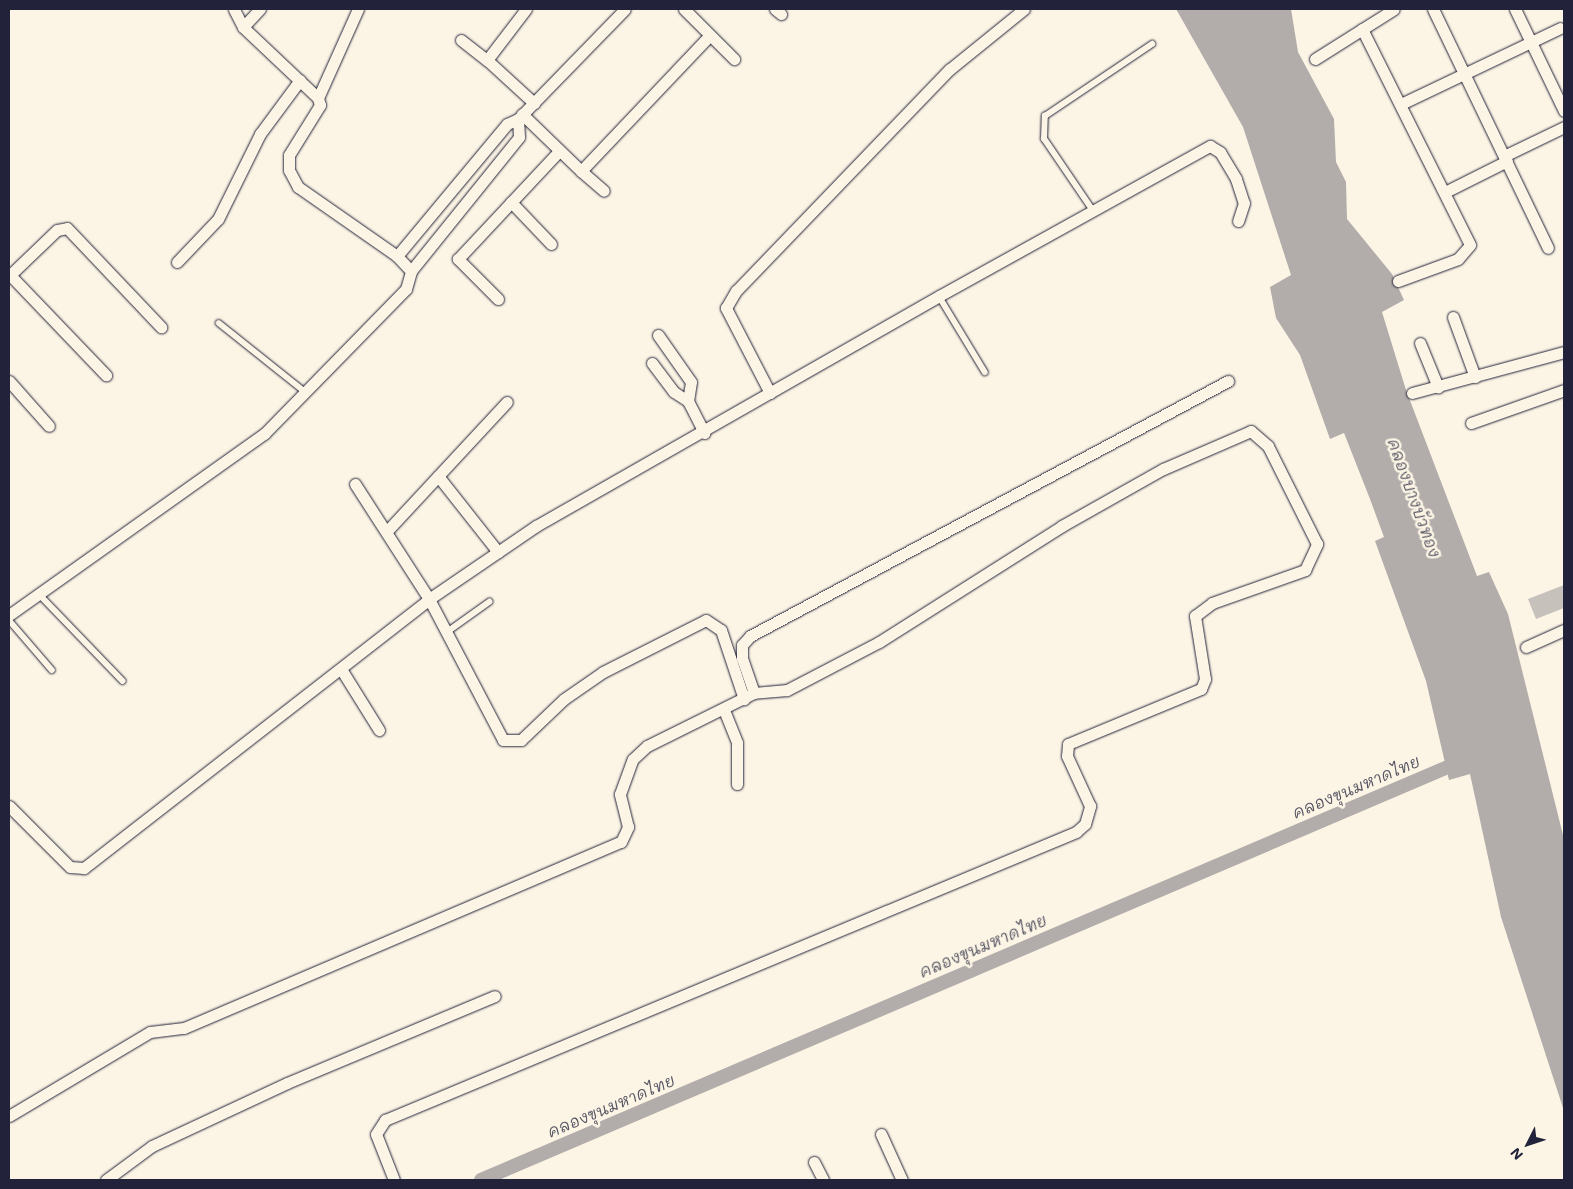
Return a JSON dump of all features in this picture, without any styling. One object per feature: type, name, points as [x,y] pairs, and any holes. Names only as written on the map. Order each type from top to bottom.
[{"type":"street","points":[[234,9],[243,27],[318,98],[320,105],[289,155],[289,170],[298,187],[397,256],[411,271]]},
{"type":"street","points":[[243,27],[260,9]]},
{"type":"street","points":[[318,98],[358,9]]},
{"type":"street","points":[[487,60],[526,9]]},
{"type":"street","points":[[397,256],[434,217],[506,124],[520,117],[625,9]]},
{"type":"street","points":[[684,9],[734,59]]},
{"type":"street","points":[[770,393],[726,308],[736,291],[950,68],[1024,9]]},
{"type":"street","points":[[1315,59],[1394,9]]},
{"type":"street","points":[[1433,9],[1465,71],[1548,248]]},
{"type":"street","points":[[1515,9],[1564,110]]},
{"type":"street","points":[[1403,103],[1465,71],[1560,28]]},
{"type":"street","points":[[1362,29],[1403,103],[1470,244],[1468,253],[1398,281]]},
{"type":"street","points":[[581,171],[710,35]]},
{"type":"street","points":[[461,40],[487,60],[534,102]]},
{"type":"street","points":[[177,262],[218,219],[260,134],[300,80]]},
{"type":"street","points":[[520,117],[604,191]]},
{"type":"street","points":[[9,615],[264,434],[303,390],[406,289],[411,271],[519,137],[520,117]]},
{"type":"street","points":[[1446,191],[1564,128]]},
{"type":"street","points":[[9,806],[70,868],[84,868],[429,599],[536,526],[704,433],[940,296],[1210,146],[1220,152],[1236,179],[1244,203],[1238,221]]},
{"type":"street","points":[[498,299],[458,259],[559,151]]},
{"type":"street","points":[[511,202],[551,244]]},
{"type":"street","points":[[434,217],[448,226]]},
{"type":"street","points":[[106,375],[9,275],[57,230],[67,228],[161,327]]},
{"type":"street","points":[[1453,317],[1475,377]]},
{"type":"street","points":[[658,335],[691,382],[688,401]]},
{"type":"street","points":[[1420,343],[1438,387]]},
{"type":"street","points":[[1412,393],[1564,352]]},
{"type":"street","points":[[652,363],[674,392],[688,401],[704,433]]},
{"type":"street","points":[[9,381],[49,426]]},
{"type":"street","points":[[749,696],[742,658],[742,645],[750,636],[1228,381]]},
{"type":"street","points":[[1472,423],[1564,390]]},
{"type":"street","points":[[387,531],[507,402]]},
{"type":"street","points":[[9,1116],[150,1032],[184,1028],[621,842],[628,827],[620,794],[638,751],[749,696],[787,690],[879,642],[1062,526],[1155,474],[1250,431],[1268,446],[1317,544],[1305,570],[1212,603],[1195,616],[1205,679],[1201,688],[1068,744],[1068,756],[1090,806],[1086,824],[1076,832],[385,1120],[376,1134],[394,1180]]},
{"type":"street","points":[[438,476],[498,552]]},
{"type":"street","points":[[356,484],[429,599],[495,729],[503,740],[514,744],[564,699],[603,672],[706,620],[721,630],[749,696]]},
{"type":"street","points":[[1526,647],[1564,630]]},
{"type":"street","points":[[341,669],[379,730]]},
{"type":"street","points":[[724,710],[737,743],[737,784]]},
{"type":"street","points":[[106,1180],[152,1146],[287,1083],[495,996]]},
{"type":"street","points":[[881,1134],[902,1180]]},
{"type":"street","points":[[814,1162],[823,1180]]},
{"type":"lane","points":[[1093,211],[1044,139],[1041,128],[1045,116],[1152,44]]},
{"type":"lane","points":[[940,296],[985,372]]},
{"type":"lane","points":[[219,323],[303,390]]},
{"type":"lane","points":[[38,593],[123,681]]},
{"type":"lane","points":[[447,632],[489,602]]},
{"type":"lane","points":[[9,620],[52,670]]},
{"type":"water","name":"คลองบางบัวทอง","points":[[1176,9],[1291,9],[1298,52],[1334,119],[1336,162],[1346,182],[1347,219],[1392,274],[1404,300],[1382,312],[1406,390],[1477,576],[1489,572],[1508,614],[1564,839],[1564,1111],[1501,917],[1470,774],[1449,780],[1426,681],[1375,541],[1384,537],[1344,433],[1330,439],[1300,355],[1276,318],[1270,287],[1291,275],[1243,127]]},
{"type":"building","points":[[1564,585],[1564,608],[1536,619],[1528,599]]},
{"type":"waterway","name":"คลองขุนมหาดไทย","points":[[481,1180],[1462,761]]}]
